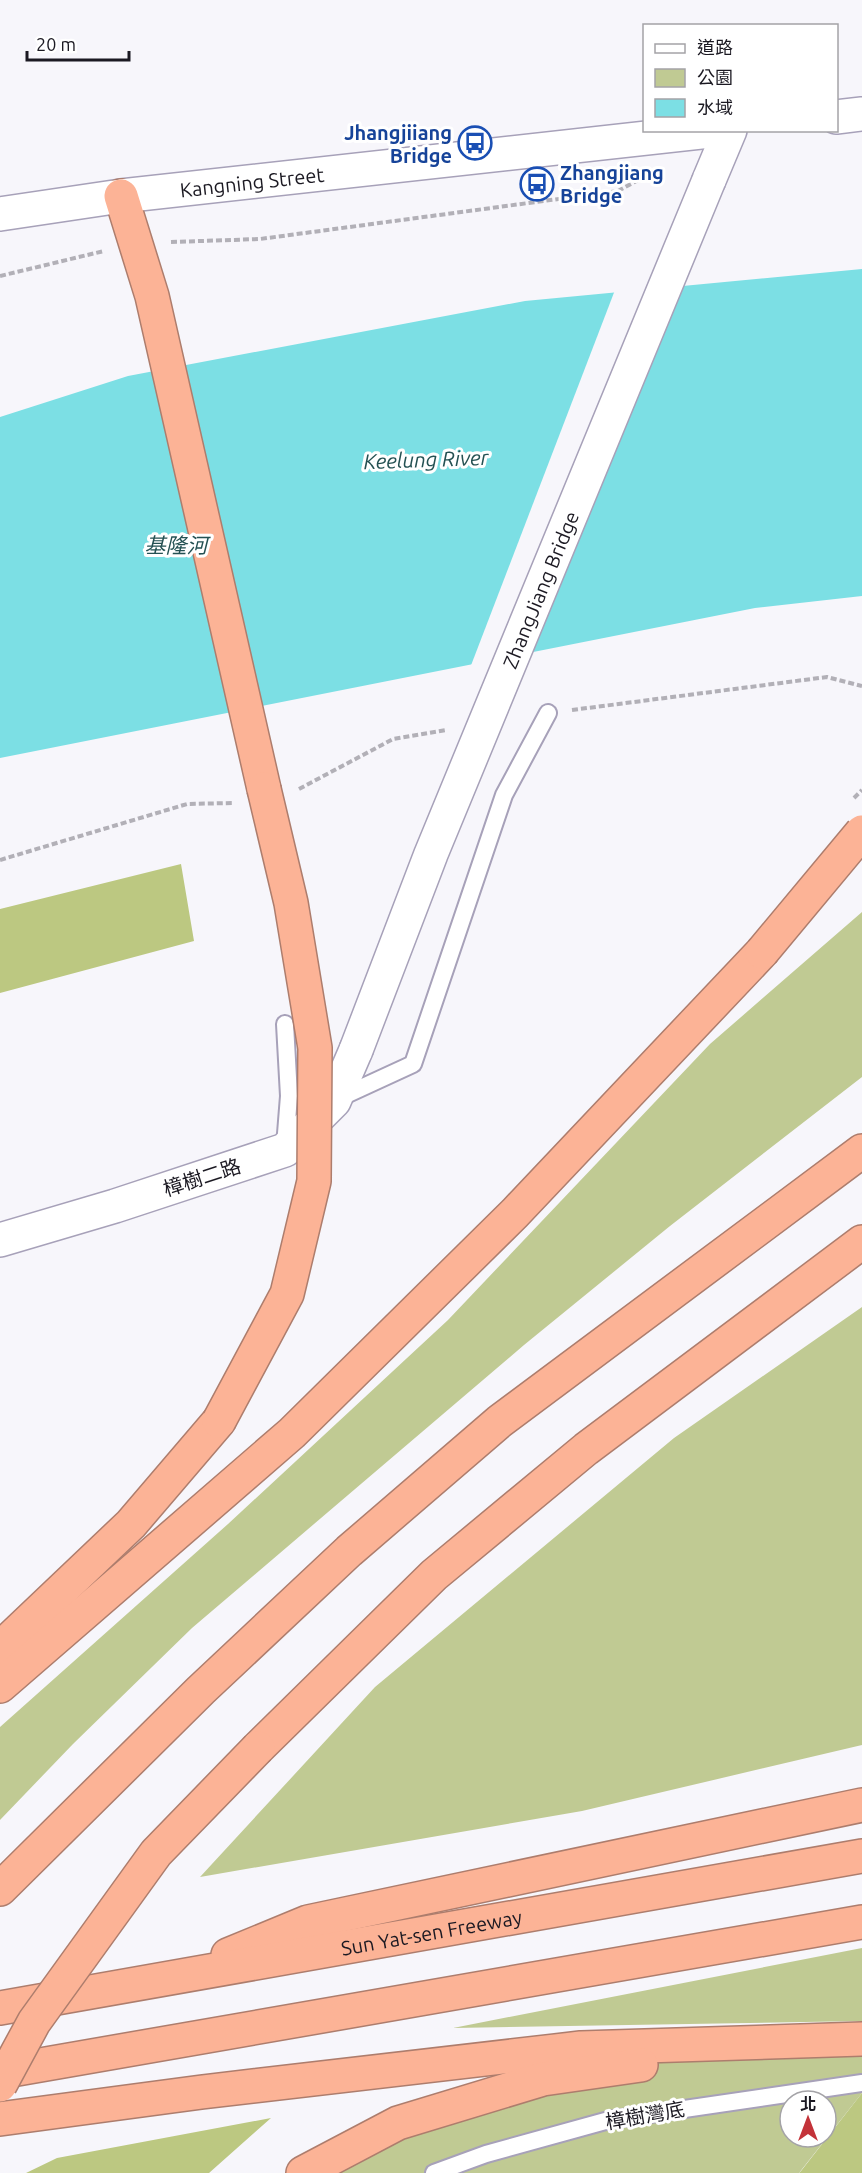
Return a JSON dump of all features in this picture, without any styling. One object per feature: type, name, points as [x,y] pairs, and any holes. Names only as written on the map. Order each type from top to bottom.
[{"type":"highway","points":[[0,1653],[10,1639],[131,1524],[219,1421],[287,1294],[314,1181],[315,1048],[291,903],[152,296],[121,196]]},
{"type":"highway","points":[[0,1686],[292,1433],[515,1213],[762,952],[862,832]]},
{"type":"highway","points":[[0,1889],[201,1690],[349,1551],[500,1421],[862,1150]]},
{"type":"highway","points":[[0,2085],[34,2022],[156,1853],[258,1748],[443,1568],[586,1449],[862,1242]]},
{"type":"highway","points":[[165,1980],[308,1922],[862,1805]]},
{"type":"highway","name":"Sun Yat-sen Freeway","points":[[0,2008],[862,1856]]},
{"type":"highway","points":[[0,2072],[862,1922]]},
{"type":"highway","points":[[0,2120],[202,2092],[581,2049],[862,2039]]},
{"type":"highway","points":[[303,2173],[398,2123],[543,2079],[805,2041]]},
{"type":"street","points":[[838,117],[862,114]]},
{"type":"street","name":"Kangning Street","points":[[0,214],[121,196],[701,132]]},
{"type":"street","name":"ZhangJiang Bridge","points":[[356,1050],[431,854],[729,132]]},
{"type":"street","name":"樟樹二路","points":[[0,1240],[116,1206],[285,1150],[334,1101],[356,1050]]},
{"type":"lane","points":[[334,1101],[413,1064],[504,795],[548,713]]},
{"type":"lane","points":[[285,1024],[289,1096],[285,1150]]},
{"type":"lane","name":"樟樹灣底","points":[[434,2173],[486,2154],[609,2120],[862,2083]]},
{"type":"path","points":[[0,276],[69,258],[136,246],[183,240],[260,239],[618,191],[658,169]]},
{"type":"path","points":[[548,713],[827,677],[862,686]]},
{"type":"path","points":[[296,791],[393,739]]},
{"type":"path","points":[[0,860],[187,804],[243,802]]},
{"type":"green space","points":[[181,864],[194,941],[0,993],[0,909]]},
{"type":"green space","points":[[862,912],[862,1077],[670,1226],[524,1345],[192,1628],[73,1744],[0,1820],[0,1727],[228,1524],[448,1320],[710,1044]]},
{"type":"green space","points":[[862,1307],[862,1745],[582,1811],[200,1877],[375,1687],[674,1438]]},
{"type":"green space","points":[[862,1948],[862,2021],[453,2028]]},
{"type":"green space","points":[[862,2039],[862,2093],[838,2123],[838,2089],[778,2089],[778,2149],[818,2149],[799,2173],[303,2173],[543,2079],[805,2041]]},
{"type":"green space","points":[[862,2093],[862,2173],[799,2173],[818,2149],[838,2149],[838,2124]]},
{"type":"green space","points":[[271,2118],[209,2173],[26,2173],[57,2158]]},
{"type":"water","name":"基隆河","points":[[862,269],[862,596],[755,608],[0,758],[0,417],[128,376],[525,301]]},
{"type":"pier","points":[[682,284],[531,655],[470,668],[615,290]]},
{"type":"place","name":"Jhangjiiang Bridge","points":[[475,143]]},
{"type":"place","name":"Zhangjiang Bridge","points":[[537,184]]},
{"type":"water label","name":"Keelung River","points":[[426,459]]}]
